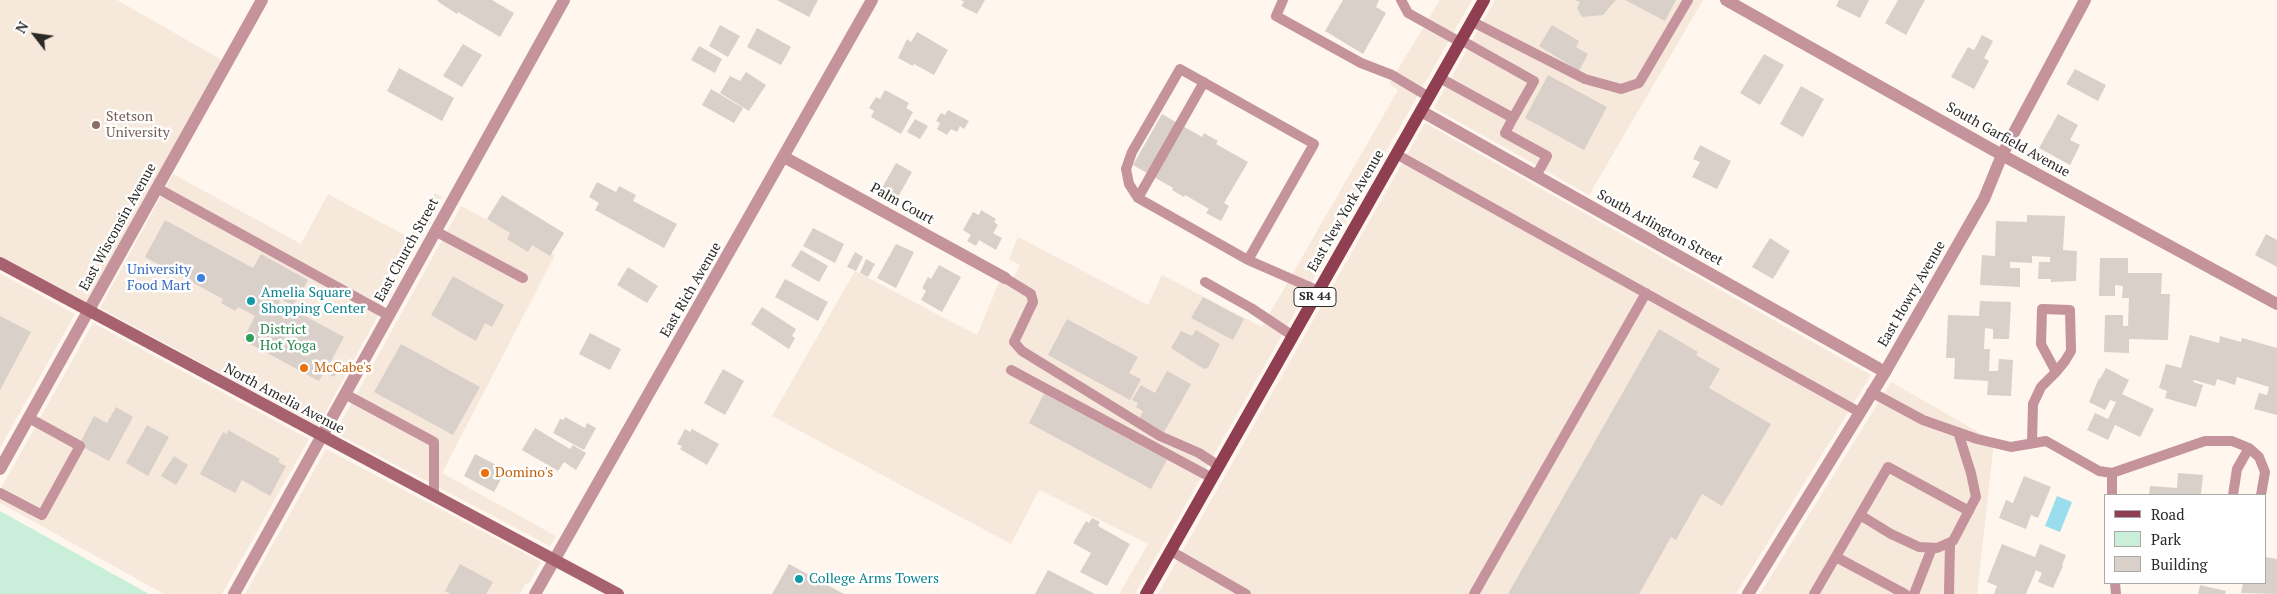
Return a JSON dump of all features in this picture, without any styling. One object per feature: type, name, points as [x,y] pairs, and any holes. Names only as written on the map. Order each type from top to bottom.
[{"type":"main road","name":"East New York Avenue","points":[[1146,594],[1484,0]]},
{"type":"main road","name":"North Amelia Avenue","points":[[0,263],[618,594]]},
{"type":"street","name":"East Wisconsin Avenue","points":[[0,469],[262,0]]},
{"type":"street","name":"East Church Street","points":[[234,594],[564,0]]},
{"type":"street","name":"East Rich Avenue","points":[[535,594],[872,0]]},
{"type":"street","name":"South Garfield Avenue","points":[[1726,0],[2002,155],[2277,304]]},
{"type":"street","name":"East Howry Avenue","points":[[1748,594],[1885,372],[1984,199],[2002,155],[2085,0]]},
{"type":"street","name":"South Arlington Street","points":[[1421,111],[1885,372]]},
{"type":"street","name":"Palm Court","points":[[784,157],[1005,278]]},
{"type":"lane","points":[[1283,0],[1276,16],[1361,63],[1392,75],[1429,97]]},
{"type":"lane","points":[[1401,0],[1408,13],[1534,81],[1505,133],[1547,156],[1536,176]]},
{"type":"lane","points":[[1471,22],[1591,81],[1621,89],[1631,88],[1639,83],[1688,0]]},
{"type":"lane","points":[[1248,260],[1314,144],[1180,69],[1132,152],[1126,169],[1129,184],[1138,198],[1248,260],[1319,291]]},
{"type":"lane","points":[[1440,78],[1513,118]]},
{"type":"lane","points":[[1138,198],[1204,82]]},
{"type":"lane","points":[[1396,154],[1859,412]]},
{"type":"lane","points":[[157,188],[388,315]]},
{"type":"lane","points":[[435,231],[523,278]]},
{"type":"lane","points":[[1005,278],[1031,294],[1033,302],[1014,342],[1022,351],[1160,436],[1199,453],[1219,466]]},
{"type":"lane","points":[[1205,282],[1251,308],[1293,336]]},
{"type":"lane","points":[[1474,594],[1646,293]]},
{"type":"lane","points":[[2032,443],[2033,404],[2042,387],[2056,372],[2071,351],[2070,310],[2042,309],[2041,344],[2056,372]]},
{"type":"lane","points":[[1011,370],[1212,478]]},
{"type":"lane","points":[[1871,392],[1923,420],[1977,439],[2012,447],[2046,441],[2099,472],[2112,473],[2205,441],[2232,441],[2249,448],[2259,457],[2265,472],[2261,494]]},
{"type":"lane","points":[[345,394],[434,442],[434,495]]},
{"type":"lane","points":[[0,493],[42,516],[80,446],[29,418]]},
{"type":"lane","points":[[1860,515],[1891,534],[1919,547],[1937,548],[1953,541],[1976,496],[1958,432]]},
{"type":"lane","points":[[2232,494],[2237,469],[2249,448]]},
{"type":"lane","points":[[1814,594],[1888,467],[1969,510]]},
{"type":"lane","points":[[2112,473],[2112,494]]},
{"type":"lane","points":[[1949,594],[1950,543]]},
{"type":"lane","points":[[1914,594],[1932,548]]},
{"type":"lane","points":[[1171,551],[1246,594]]},
{"type":"lane","points":[[1836,557],[1905,594]]},
{"type":"shaded area","name":"Stetson University","points":[[0,0],[117,0],[227,63],[88,310],[0,262]]},
{"type":"shaded area","points":[[1440,0],[1472,0],[1135,594],[1119,594],[1148,544],[1039,490],[1011,544],[772,416],[855,271],[977,335],[1002,275],[1012,281],[1020,265],[1009,259],[1018,237],[1148,305],[1162,275],[1262,327],[1398,90],[1389,84]]},
{"type":"shaded area","points":[[1495,0],[1703,0],[1589,195],[1434,108]]},
{"type":"shaded area","points":[[1425,123],[1871,375],[1736,594],[1158,594]]},
{"type":"shaded area","points":[[173,174],[301,244],[328,194],[410,238],[435,193],[442,197],[318,426],[100,308]]},
{"type":"shaded area","points":[[461,206],[555,255],[442,473],[556,536],[550,546],[335,433]]},
{"type":"shaded area","points":[[0,273],[75,314],[0,448]]},
{"type":"shaded area","points":[[93,323],[309,439],[222,594],[164,594],[0,503],[0,490]]},
{"type":"shaded area","points":[[1891,382],[1994,441],[1977,594],[1760,594]]},
{"type":"shaded area","points":[[326,449],[541,562],[529,584],[526,583],[520,594],[245,594]]},
{"type":"green space","points":[[0,511],[149,594],[0,594]]},
{"type":"water","points":[[2057,496],[2072,502],[2060,532],[2045,526]]},
{"type":"building","points":[[438,0],[492,0],[514,13],[500,37],[458,12],[457,14]]},
{"type":"building","points":[[777,0],[818,0],[809,17]]},
{"type":"building","points":[[961,0],[985,0],[977,14],[961,6],[964,2]]},
{"type":"building","points":[[1343,0],[1379,0],[1376,7],[1386,13],[1363,54],[1325,31]]},
{"type":"building","points":[[1575,0],[1616,0],[1603,15],[1582,17],[1577,8],[1580,2]]},
{"type":"building","points":[[1625,0],[1676,0],[1665,21]]},
{"type":"building","points":[[1839,0],[1869,0],[1860,18],[1836,6]]},
{"type":"building","points":[[1898,0],[1925,0],[1906,35],[1885,23]]},
{"type":"building","points":[[720,25],[740,36],[728,57],[709,46]]},
{"type":"building","points":[[1552,25],[1579,41],[1576,47],[1588,54],[1579,71],[1539,46]]},
{"type":"building","points":[[757,28],[791,47],[781,65],[747,47]]},
{"type":"building","points":[[917,32],[948,50],[934,75],[898,58],[907,39],[911,42]]},
{"type":"building","points":[[1982,35],[1993,41],[1984,58],[1989,61],[1974,89],[1951,77],[1968,47],[1974,50]]},
{"type":"building","points":[[463,44],[482,55],[462,87],[443,76]]},
{"type":"building","points":[[699,46],[722,59],[715,73],[691,60]]},
{"type":"building","points":[[1764,54],[1784,65],[1760,105],[1740,93]]},
{"type":"building","points":[[399,68],[454,98],[442,121],[387,91]]},
{"type":"building","points":[[2075,69],[2106,85],[2098,101],[2066,84]]},
{"type":"building","points":[[746,72],[766,85],[749,111],[720,93],[730,76],[740,81]]},
{"type":"building","points":[[1548,75],[1607,107],[1584,150],[1525,118]]},
{"type":"building","points":[[1801,86],[1824,99],[1803,137],[1780,124]]},
{"type":"building","points":[[711,89],[743,108],[734,123],[702,105]]},
{"type":"building","points":[[885,90],[909,103],[906,108],[913,112],[901,134],[871,117],[874,111],[869,108],[876,97],[880,99]]},
{"type":"building","points":[[948,110],[969,121],[964,129],[960,126],[957,132],[951,129],[947,135],[937,129],[940,123],[936,121],[941,113],[945,115]]},
{"type":"building","points":[[1162,114],[1202,137],[1204,133],[1218,141],[1216,144],[1248,162],[1224,203],[1229,206],[1221,221],[1206,213],[1209,209],[1185,195],[1184,197],[1172,190],[1173,188],[1133,165]]},
{"type":"building","points":[[2058,114],[2078,125],[2070,140],[2080,145],[2070,165],[2039,148]]},
{"type":"building","points":[[915,119],[928,126],[920,139],[907,132]]},
{"type":"building","points":[[1700,145],[1731,161],[1717,189],[1692,177],[1700,162],[1693,159]]},
{"type":"building","points":[[896,163],[912,172],[898,197],[882,188]]},
{"type":"building","points":[[597,182],[616,192],[619,186],[636,195],[633,201],[677,224],[664,248],[595,210],[599,203],[589,197]]},
{"type":"building","points":[[502,195],[564,233],[550,256],[532,245],[528,252],[507,239],[510,233],[487,219]]},
{"type":"building","points":[[981,210],[996,219],[994,222],[998,225],[993,233],[1002,238],[996,250],[979,240],[976,246],[967,241],[971,235],[963,230],[973,212],[979,215]]},
{"type":"building","points":[[2027,215],[2065,216],[2063,250],[2077,251],[2076,281],[2051,282],[2051,279],[2038,279],[2039,262],[2050,262],[2050,257],[2032,256],[2032,263],[2010,262],[2010,268],[2020,268],[2020,287],[1980,285],[1982,255],[1995,256],[1996,221],[2027,222]]},
{"type":"building","name":"Amelia Square Shopping Center","points":[[165,220],[253,268],[261,254],[308,280],[293,306],[281,299],[279,302],[344,337],[330,363],[339,368],[334,377],[324,372],[319,381],[243,340],[255,316],[238,307],[235,311],[221,303],[223,299],[145,257]]},
{"type":"building","points":[[813,228],[844,244],[835,263],[803,246]]},
{"type":"building","points":[[2266,234],[2277,240],[2277,267],[2255,255]]},
{"type":"building","points":[[1770,238],[1790,251],[1773,279],[1752,267]]},
{"type":"building","points":[[896,244],[914,252],[896,288],[877,278]]},
{"type":"building","points":[[801,250],[828,266],[819,282],[791,266]]},
{"type":"building","points":[[855,252],[863,257],[856,271],[847,267]]},
{"type":"building","points":[[2100,258],[2128,258],[2128,273],[2162,273],[2161,294],[2170,294],[2168,340],[2129,339],[2129,353],[2104,352],[2105,315],[2123,315],[2123,326],[2128,326],[2129,298],[2122,298],[2123,286],[2115,285],[2115,296],[2099,296]]},
{"type":"building","points":[[866,259],[875,264],[868,277],[860,273]]},
{"type":"building","points":[[939,265],[961,277],[942,312],[921,300],[926,291],[922,288],[928,277],[931,279]]},
{"type":"building","points":[[628,267],[658,286],[647,303],[617,285]]},
{"type":"building","points":[[453,276],[504,305],[492,327],[485,323],[476,341],[431,315]]},
{"type":"building","points":[[785,279],[828,302],[818,321],[775,297]]},
{"type":"building","points":[[1203,297],[1244,319],[1233,340],[1191,318]]},
{"type":"building","points":[[1980,301],[2011,302],[2009,339],[1993,339],[1993,329],[1985,328],[1984,349],[1990,349],[1989,371],[1998,371],[1999,359],[2013,360],[2011,396],[1987,395],[1988,381],[1954,379],[1955,358],[1946,358],[1948,315],[1979,316]]},
{"type":"building","points":[[762,307],[796,329],[792,336],[795,338],[789,349],[751,324]]},
{"type":"building","points":[[0,316],[31,332],[0,390]]},
{"type":"building","points":[[1067,319],[1138,357],[1129,373],[1141,379],[1130,400],[1048,355]]},
{"type":"building","points":[[1659,329],[1698,352],[1696,355],[1720,369],[1709,388],[1771,424],[1722,506],[1702,494],[1676,540],[1671,537],[1639,594],[1508,594]]},
{"type":"building","points":[[1196,330],[1220,344],[1208,368],[1204,369],[1171,348],[1181,331],[1192,336]]},
{"type":"building","points":[[590,333],[621,349],[610,370],[579,354]]},
{"type":"building","points":[[2190,335],[2219,343],[2220,336],[2241,342],[2242,338],[2277,348],[2277,415],[2254,409],[2259,393],[2267,395],[2269,387],[2237,377],[2235,385],[2217,379],[2215,386],[2194,380],[2193,382],[2203,385],[2196,407],[2165,398],[2167,391],[2159,388],[2166,364],[2181,368]]},
{"type":"building","points":[[401,344],[480,387],[453,435],[374,392]]},
{"type":"building","points":[[2106,368],[2129,380],[2122,394],[2154,409],[2140,437],[2115,425],[2108,440],[2087,430],[2095,413],[2108,419],[2116,402],[2110,400],[2105,410],[2089,402],[2099,378]]},
{"type":"building","points":[[723,369],[744,381],[725,415],[704,403]]},
{"type":"building","points":[[1167,371],[1191,384],[1163,434],[1139,420],[1143,411],[1136,407],[1138,403],[1132,400],[1141,385],[1155,393]]},
{"type":"building","points":[[1044,394],[1167,460],[1151,489],[1029,423]]},
{"type":"building","points":[[116,407],[133,417],[109,461],[79,445],[94,416],[107,423]]},
{"type":"building","points":[[565,417],[585,428],[587,423],[596,428],[584,450],[553,433],[560,419],[564,420]]},
{"type":"building","points":[[147,425],[169,437],[148,476],[126,463]]},
{"type":"building","points":[[535,428],[570,449],[573,445],[586,453],[576,470],[564,462],[558,471],[522,450]]},
{"type":"building","points":[[685,429],[690,432],[692,429],[719,444],[707,465],[680,449],[682,446],[677,444]]},
{"type":"building","points":[[228,430],[280,459],[278,462],[286,466],[270,496],[242,480],[235,493],[200,474],[223,432],[227,434]]},
{"type":"building","name":"Domino's","points":[[475,454],[506,470],[494,492],[464,476]]},
{"type":"building","points":[[174,456],[188,465],[176,485],[161,476]]},
{"type":"building","points":[[2178,473],[2203,475],[2201,494],[2149,494],[2150,486],[2177,488]]},
{"type":"building","points":[[2024,476],[2051,487],[2038,518],[2031,515],[2026,529],[1999,518],[2006,500],[2013,503]]},
{"type":"building","points":[[1092,518],[1100,522],[1098,526],[1130,544],[1107,586],[1080,572],[1091,553],[1073,543],[1086,521],[1089,523]]},
{"type":"building","points":[[2002,544],[2035,557],[2040,544],[2066,555],[2053,588],[2038,582],[2042,573],[2036,570],[2026,594],[1994,594],[1997,586],[1987,582]]},
{"type":"building","points":[[2267,557],[2277,559],[2277,594],[2241,593],[2243,584],[2267,584]]},
{"type":"building","points":[[460,564],[493,582],[486,594],[451,594],[445,591]]},
{"type":"building","name":"College Arms Towers","points":[[789,564],[844,594],[772,594]]},
{"type":"building","points":[[1048,570],[1095,594],[1035,594]]},
{"type":"building","points":[[2200,585],[2226,591],[2225,594],[2198,594]]},
{"type":"place","name":"Stetson University","points":[[96,125]]},
{"type":"place","name":"University Food Mart","points":[[201,278]]},
{"type":"place","name":"Amelia Square Shopping Center","points":[[251,301]]},
{"type":"place","name":"District Hot Yoga","points":[[250,338]]},
{"type":"place","name":"McCabe's","points":[[304,368]]},
{"type":"place","name":"Domino's","points":[[485,473]]},
{"type":"place","name":"College Arms Towers","points":[[799,579]]}]
